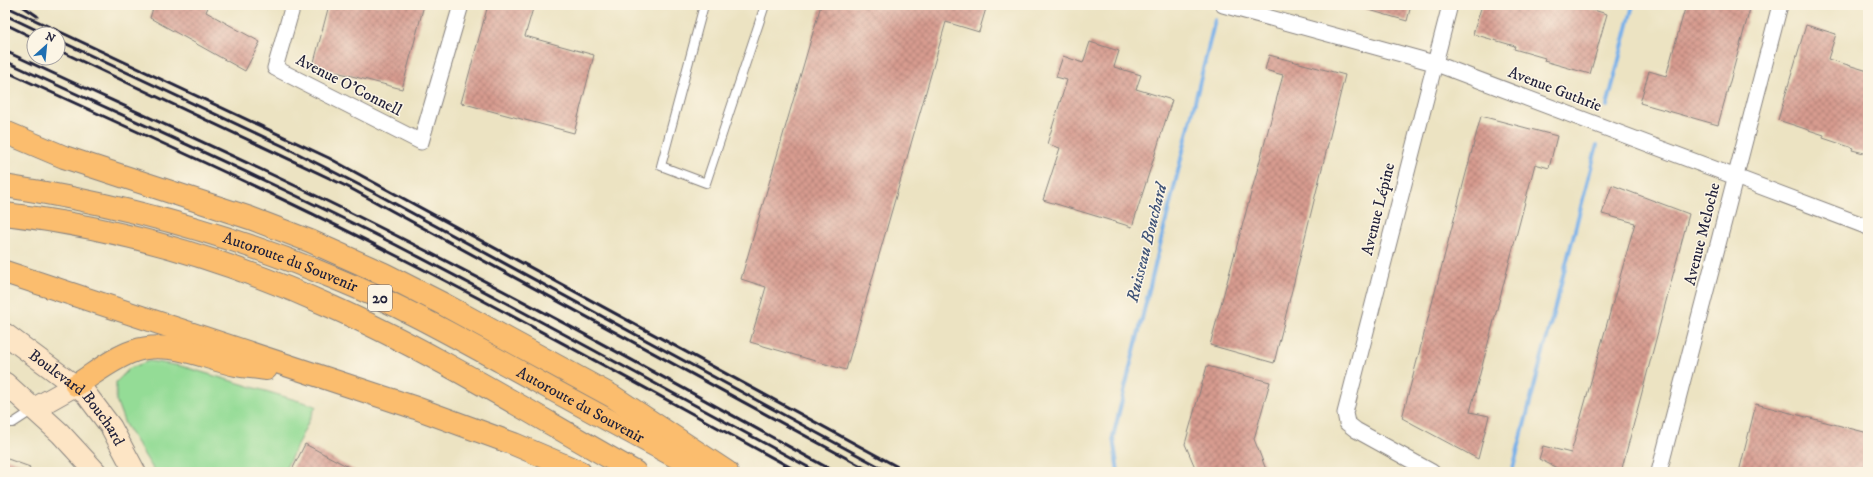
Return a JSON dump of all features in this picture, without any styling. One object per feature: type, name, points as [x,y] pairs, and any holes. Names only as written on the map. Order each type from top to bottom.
[{"type":"highway","points":[[5,132],[64,157],[250,218],[310,241],[384,274],[445,305],[612,396],[727,472]]},
{"type":"highway","name":"Autoroute du Souvenir","points":[[5,186],[92,201],[148,214],[217,234],[312,268],[362,290],[429,323],[704,472]]},
{"type":"highway","name":"Autoroute du Souvenir","points":[[5,214],[72,225],[151,244],[225,266],[299,293],[396,339],[635,472]]},
{"type":"highway","points":[[7,273],[485,432],[580,472]]},
{"type":"highway","points":[[76,385],[126,355],[143,348],[179,350],[237,365],[319,376]]},
{"type":"main road","name":"Boulevard Bouchard","points":[[5,334],[76,385],[86,394],[106,420],[135,472]]},
{"type":"main road","name":"Boulevard Bouchard","points":[[5,383],[35,408],[96,472]]},
{"type":"main road","points":[[35,408],[76,385]]},
{"type":"street","name":"Avenue O'Connell","points":[[293,5],[275,68],[421,142],[461,5]]},
{"type":"street","name":"Avenue Guthrie","points":[[1223,5],[1434,63],[1868,227]]},
{"type":"street","name":"Avenue Lépine","points":[[1432,472],[1356,430],[1347,423],[1345,413],[1450,5]]},
{"type":"street","name":"Avenue Meloche","points":[[1660,472],[1780,5]]},
{"type":"lane","points":[[704,5],[661,166],[706,183],[765,5]]},
{"type":"lane","points":[[5,423],[13,423],[35,408]]},
{"type":"green space","points":[[149,361],[181,366],[316,406],[284,472],[155,472],[125,424],[116,400],[116,382],[130,368]]},
{"type":"building","points":[[154,5],[209,5],[206,12],[260,42],[245,71],[150,18]]},
{"type":"building","points":[[329,5],[424,5],[402,89],[313,66]]},
{"type":"building","points":[[488,5],[534,5],[525,36],[594,55],[574,133],[461,103]]},
{"type":"building","points":[[821,5],[987,5],[979,32],[946,22],[846,370],[750,342],[766,287],[741,279]]},
{"type":"building","points":[[1352,5],[1411,5],[1407,21]]},
{"type":"building","points":[[1482,5],[1588,5],[1587,8],[1607,14],[1590,74],[1544,61],[1545,58],[1514,49],[1515,46],[1473,34]]},
{"type":"building","points":[[1686,5],[1751,5],[1718,125],[1640,103],[1649,71],[1666,76]]},
{"type":"building","points":[[1806,25],[1836,34],[1828,59],[1868,71],[1868,154],[1852,150],[1853,148],[1823,138],[1824,135],[1778,120]]},
{"type":"building","points":[[1090,42],[1119,51],[1114,67],[1141,75],[1136,89],[1172,100],[1132,227],[1043,200],[1060,148],[1047,144],[1067,80],[1056,77],[1063,56],[1083,63]]},
{"type":"building","points":[[1269,55],[1345,75],[1274,363],[1210,345],[1283,75],[1265,70]]},
{"type":"building","points":[[1481,116],[1557,136],[1549,168],[1535,164],[1470,412],[1489,416],[1478,459],[1402,418]]},
{"type":"building","points":[[1612,185],[1689,214],[1621,472],[1565,472],[1539,459],[1543,446],[1571,453],[1635,223],[1602,214]]},
{"type":"building","points":[[1207,366],[1270,382],[1254,439],[1267,472],[1197,472],[1185,444]]},
{"type":"building","points":[[1756,404],[1868,433],[1868,472],[1739,472]]},
{"type":"building","points":[[305,444],[358,472],[291,472]]},
{"type":"building","points":[[5,458],[30,467],[28,472],[5,472]]},
{"type":"waterway","points":[[1607,106],[1633,5]]},
{"type":"waterway","name":"Ruisseau Bouchard","points":[[1118,472],[1113,437],[1215,20]]},
{"type":"waterway","points":[[1512,472],[1597,145]]},
{"type":"railway","points":[[21,5],[37,16]]},
{"type":"railway","points":[[5,6],[329,158],[907,472]]},
{"type":"railway","points":[[5,15],[28,26]]},
{"type":"railway","points":[[5,24],[26,34]]},
{"type":"railway","points":[[66,44],[283,146],[375,193],[889,472]]},
{"type":"railway","points":[[5,51],[255,166],[354,214],[566,324],[835,472]]},
{"type":"railway","points":[[66,54],[348,187],[872,472]]},
{"type":"railway","points":[[5,61],[252,175],[398,246],[817,472]]},
{"type":"railway","points":[[5,71],[249,183],[393,254],[546,334],[799,472]]}]
